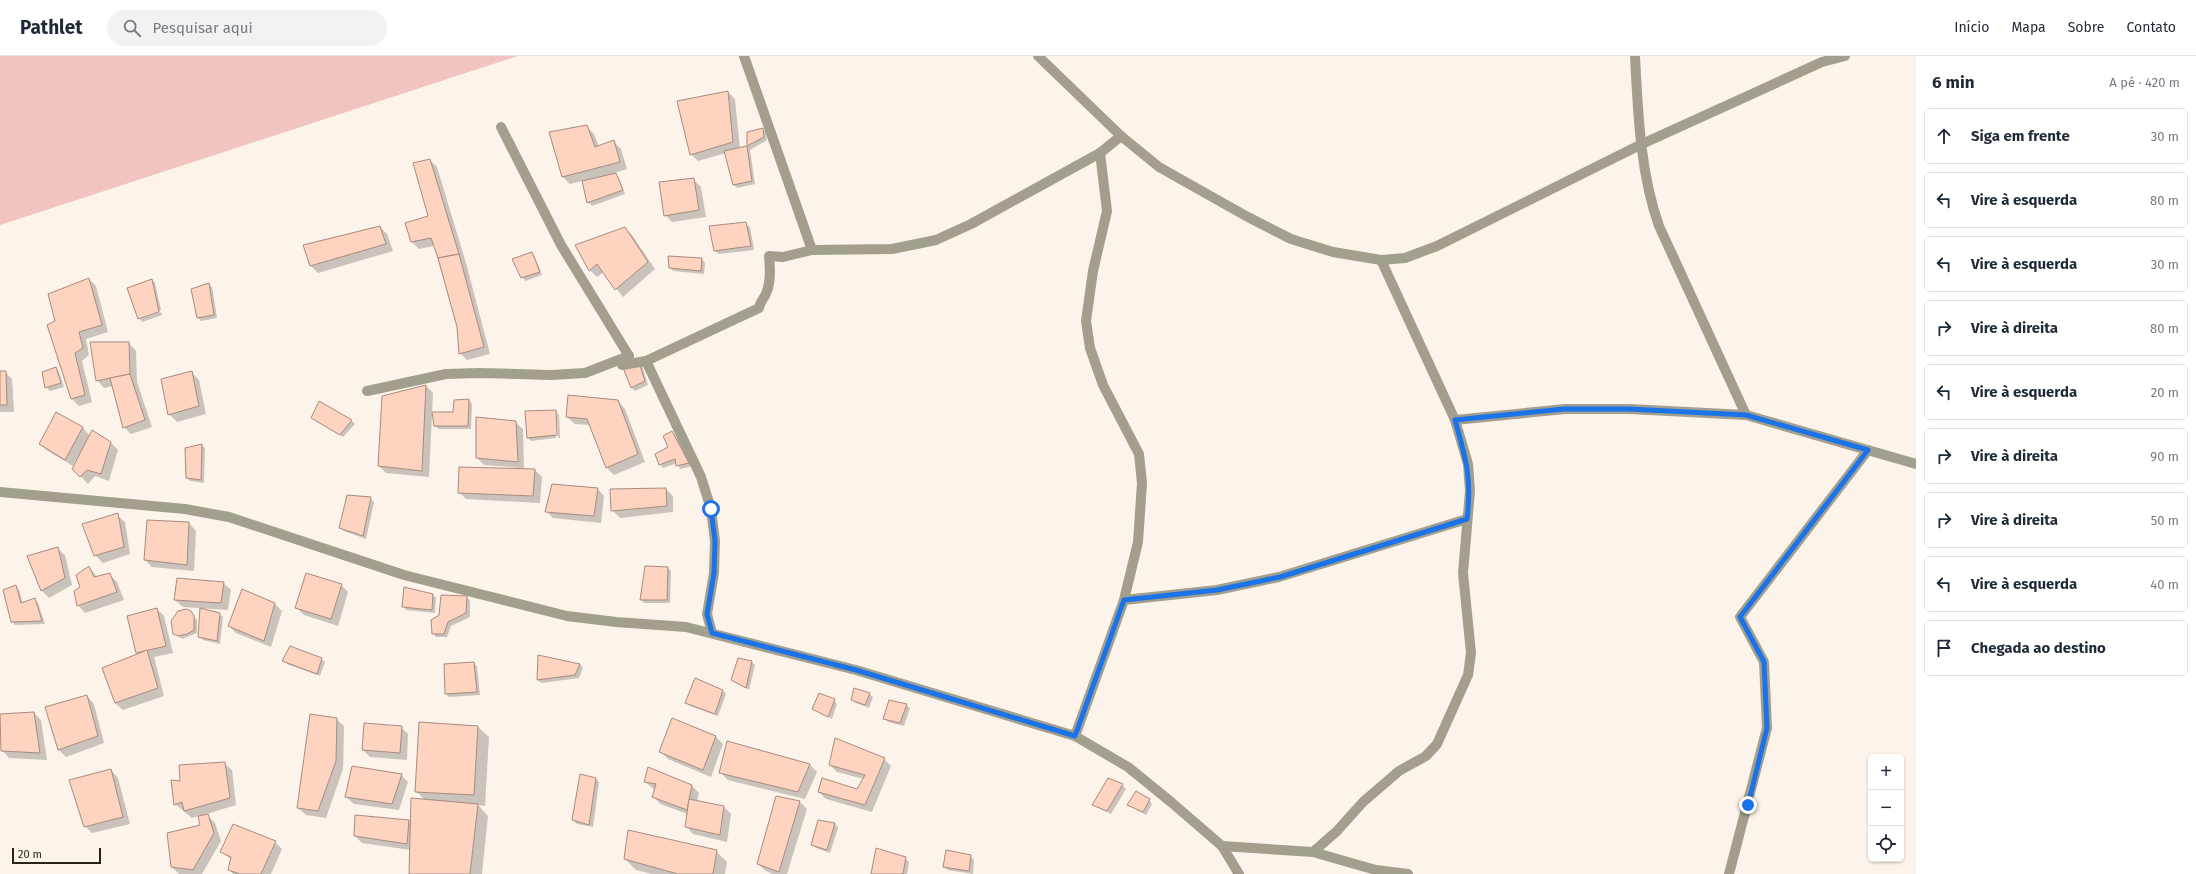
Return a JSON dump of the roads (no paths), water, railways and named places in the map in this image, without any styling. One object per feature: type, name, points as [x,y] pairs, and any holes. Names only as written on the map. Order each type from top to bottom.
[{"type":"street","points":[[744,56],[812,250]]},
{"type":"street","points":[[1038,56],[1121,136],[1159,167],[1246,216],[1291,239],[1333,252],[1381,260],[1405,258],[1437,246],[1642,144],[1818,59],[1845,56]]},
{"type":"street","points":[[1635,56],[1642,144],[1650,202],[1659,226],[1746,415]]},
{"type":"street","points":[[501,127],[561,246],[628,356]]},
{"type":"street","points":[[628,356],[622,365],[646,360],[759,308],[761,300],[767,292],[770,274],[769,256],[783,257],[812,250],[892,249],[936,240],[971,224],[1100,153],[1121,136]]},
{"type":"street","points":[[1075,736],[1124,600],[1138,542],[1142,483],[1139,454],[1103,385],[1090,348],[1086,321],[1093,271],[1107,211],[1107,191],[1100,153]]},
{"type":"street","points":[[1313,852],[1337,831],[1363,802],[1399,771],[1426,756],[1437,744],[1468,675],[1471,653],[1463,573],[1470,491],[1468,464],[1455,420],[1381,260]]},
{"type":"street","points":[[367,392],[446,374],[479,373],[550,375],[585,373],[628,356]]},
{"type":"street","points":[[646,360],[701,477],[711,509],[715,541],[714,573],[707,614],[712,633]]},
{"type":"street","points":[[1455,420],[1564,409],[1629,409],[1746,415],[1916,464]]},
{"type":"street","points":[[1730,874],[1767,728],[1764,662],[1740,617],[1868,450]]},
{"type":"street","points":[[0,492],[185,509],[229,517],[404,575],[567,616],[686,627],[712,633],[856,670],[1075,736],[1128,766],[1222,846],[1239,874]]},
{"type":"street","points":[[1124,600],[1217,590],[1280,577],[1467,519]]},
{"type":"street","points":[[1222,846],[1313,852],[1376,870],[1408,874]]}]
